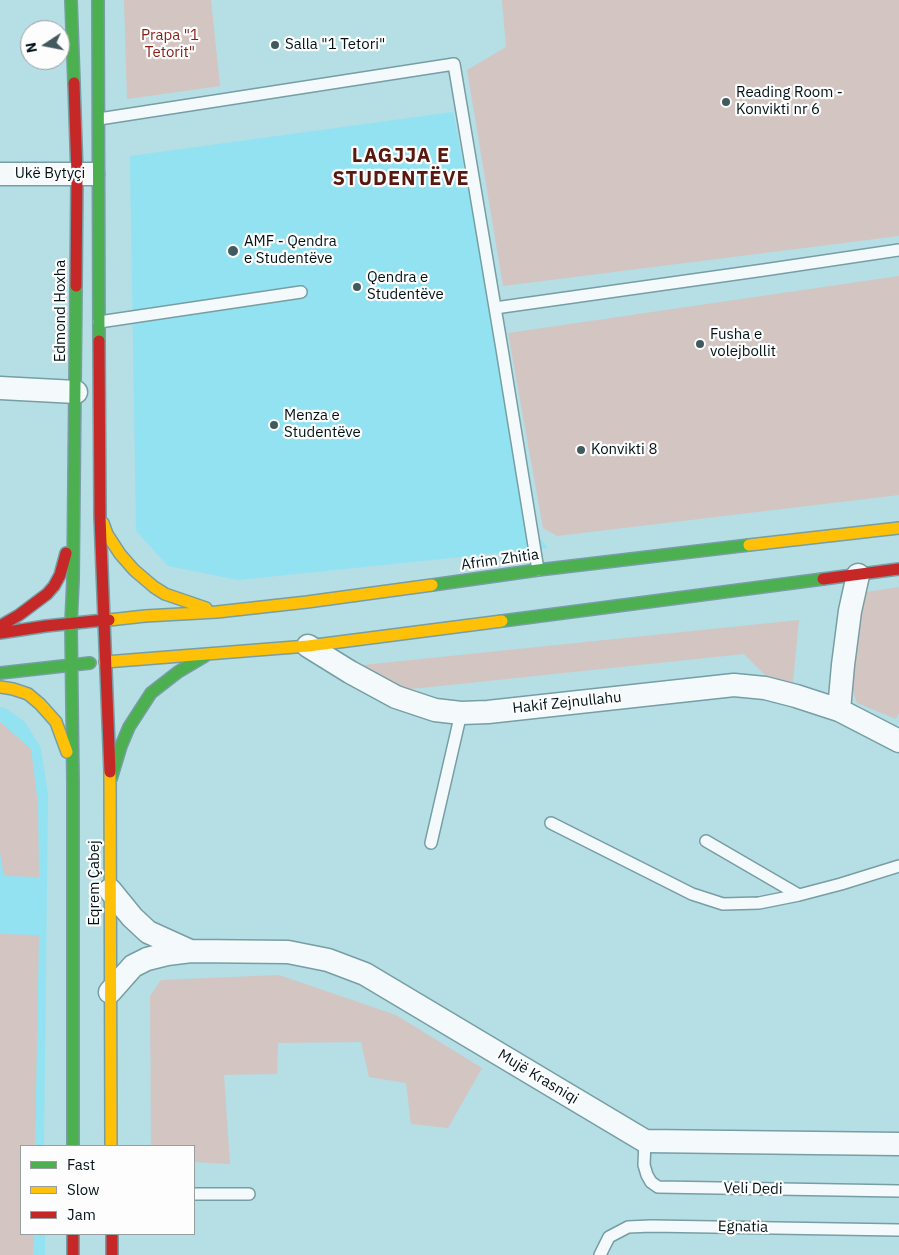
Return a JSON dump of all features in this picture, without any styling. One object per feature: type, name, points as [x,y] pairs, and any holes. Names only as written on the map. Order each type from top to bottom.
[{"type":"main road","name":"Edmond Hoxha","points":[[71,0],[77,175],[76,392],[71,623]]},
{"type":"main road","points":[[98,0],[100,517],[104,620]]},
{"type":"main road","points":[[100,517],[107,534],[120,554],[134,570],[154,587],[165,594],[217,612]]},
{"type":"main road","points":[[0,626],[19,615],[47,594],[54,586],[60,575],[74,520]]},
{"type":"main road","name":"Afrim Zhitia","points":[[0,633],[71,623],[217,612],[317,601],[538,570],[899,528]]},
{"type":"main road","points":[[0,673],[72,664],[308,646],[899,570]]},
{"type":"main road","name":"Eqrem Çabej","points":[[104,620],[110,783],[111,1145]]},
{"type":"main road","name":"Eqrem Çabej","points":[[71,623],[73,1145]]},
{"type":"main road","points":[[110,783],[129,726],[151,693],[178,672],[202,657],[218,652]]},
{"type":"main road","points":[[0,687],[28,694],[50,714],[56,722],[67,753],[73,783]]},
{"type":"main road","points":[[73,1235],[73,1255]]},
{"type":"main road","points":[[112,1235],[112,1255]]},
{"type":"street","name":"Ukë Bytyçi","points":[[0,174],[99,174]]},
{"type":"street","points":[[0,388],[76,392]]},
{"type":"street","points":[[838,710],[853,594],[858,575]]},
{"type":"street","name":"Hakif Zejnullahu","points":[[308,646],[396,697],[435,710],[461,713],[488,712],[734,685],[765,688],[838,710],[899,741]]},
{"type":"street","points":[[110,890],[132,917],[148,932],[191,951]]},
{"type":"street","name":"Mujë Krasniqi","points":[[110,992],[133,966],[147,959],[167,954],[191,951],[288,952],[328,960],[365,974],[645,1141]]},
{"type":"street","points":[[645,1141],[899,1144]]},
{"type":"lane","points":[[99,119],[454,64],[538,570]]},
{"type":"lane","points":[[495,308],[899,250]]},
{"type":"lane","points":[[99,322],[300,292]]},
{"type":"lane","points":[[431,843],[461,713]]},
{"type":"lane","points":[[551,823],[692,894],[723,904],[759,903],[799,895],[899,866]]},
{"type":"lane","points":[[706,841],[799,895]]},
{"type":"lane","name":"Veli Dedi","points":[[645,1141],[644,1165],[650,1182],[668,1188],[899,1191]]},
{"type":"lane","points":[[195,1194],[249,1194]]},
{"type":"lane","name":"Egnatia","points":[[600,1255],[610,1238],[628,1227],[899,1230]]},
{"type":"shaded area","points":[[453,112],[536,534],[548,548],[238,580],[168,566],[136,531],[130,156]]},
{"type":"shaded area","points":[[0,707],[5,708],[25,722],[41,748],[48,795],[44,1145],[20,1145],[20,1235],[45,1235],[45,1255],[0,1255]]},
{"type":"green space","name":"Prapa \"1 Tetorit\"","points":[[124,0],[211,0],[220,86],[127,99]]},
{"type":"green space","points":[[502,0],[899,0],[899,236],[503,286],[467,70],[506,47]]},
{"type":"green space","points":[[899,276],[899,495],[557,536],[543,528],[508,333]]},
{"type":"green space","points":[[899,587],[899,713],[896,719],[857,703],[843,665],[853,594]]},
{"type":"green space","points":[[799,620],[793,682],[767,677],[744,654],[402,690],[353,666]]},
{"type":"green space","points":[[0,722],[31,749],[38,804],[39,877],[4,876],[0,853]]},
{"type":"green space","points":[[0,934],[39,935],[35,1145],[20,1145],[20,1235],[34,1235],[33,1255],[0,1255]]},
{"type":"green space","points":[[279,975],[396,1015],[482,1068],[448,1128],[411,1124],[406,1083],[369,1077],[361,1042],[278,1043],[277,1074],[224,1075],[230,1164],[195,1162],[195,1145],[151,1145],[150,996],[161,980]]},
{"type":"traffic: fast","points":[[71,0],[74,83]]},
{"type":"traffic: fast","points":[[98,0],[99,341]]},
{"type":"traffic: fast","points":[[71,623],[76,286]]},
{"type":"traffic: fast","points":[[432,585],[538,570],[749,545]]},
{"type":"traffic: fast","points":[[502,621],[823,579]]},
{"type":"traffic: fast","points":[[71,623],[73,1145]]},
{"type":"traffic: fast","points":[[111,779],[129,727],[151,693],[178,672],[205,656]]},
{"type":"traffic: fast","points":[[0,673],[90,663]]},
{"type":"traffic: slow","points":[[103,523],[107,534],[120,554],[134,570],[154,587],[165,594],[206,608]]},
{"type":"traffic: slow","points":[[749,545],[899,528]]},
{"type":"traffic: slow","points":[[109,620],[217,612],[432,585]]},
{"type":"traffic: slow","points":[[105,662],[308,646],[502,621]]},
{"type":"traffic: slow","points":[[0,687],[28,694],[40,704],[56,722],[67,752]]},
{"type":"traffic: slow","points":[[110,772],[111,1145]]},
{"type":"traffic: jam","points":[[74,83],[77,175],[76,286]]},
{"type":"traffic: jam","points":[[99,341],[100,517],[104,620],[109,620]]},
{"type":"traffic: jam","points":[[0,626],[19,615],[47,594],[60,575],[66,553]]},
{"type":"traffic: jam","points":[[823,579],[899,569]]},
{"type":"traffic: jam","points":[[0,633],[104,620],[110,772]]},
{"type":"traffic: jam","points":[[73,1235],[73,1255]]},
{"type":"traffic: jam","points":[[112,1235],[112,1255]]},
{"type":"place","name":"Salla \"1 Tetori\"","points":[[275,45]]},
{"type":"place","name":"Reading Room - Konvikti nr 6","points":[[726,102]]},
{"type":"place","name":"AMF - Qendra e Studentëve","points":[[233,251]]},
{"type":"place","name":"Qendra e Studentëve","points":[[357,287]]},
{"type":"place","name":"Fusha e volejbollit","points":[[700,344]]},
{"type":"place","name":"Menza e Studentëve","points":[[274,425]]},
{"type":"place","name":"Konvikti 8","points":[[581,450]]},
{"type":"district","name":"LAGJJA E STUDENTËVE","points":[[401,168]]}]
